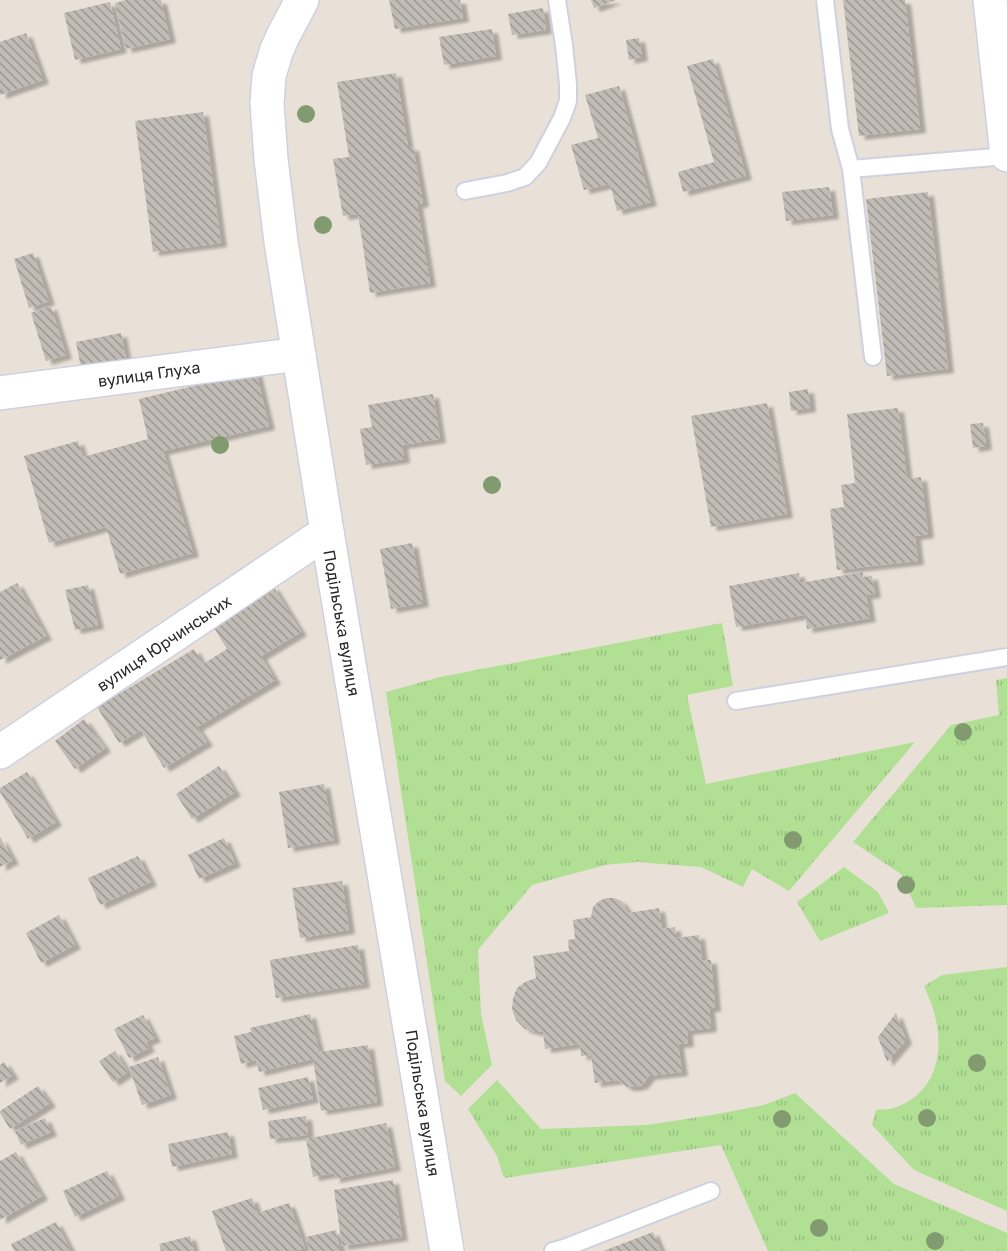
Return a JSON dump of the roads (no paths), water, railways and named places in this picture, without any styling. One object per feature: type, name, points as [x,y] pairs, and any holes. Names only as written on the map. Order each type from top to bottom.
[{"type":"street","name":"Подільська вулиця","points":[[302,0],[282,38],[269,76],[267,103],[279,230],[447,1251]]},
{"type":"street","points":[[990,0],[1007,156]]},
{"type":"street","name":"вулиця Глуха","points":[[0,393],[298,354]]},
{"type":"street","name":"вулиця Юрчинських","points":[[0,752],[327,532]]},
{"type":"lane","points":[[465,191],[525,177],[538,164],[562,118],[568,101],[568,84],[557,0]]},
{"type":"lane","points":[[825,0],[840,129],[851,169],[873,357]]},
{"type":"lane","points":[[851,169],[1007,156]]},
{"type":"lane","points":[[736,701],[1007,657]]},
{"type":"lane","points":[[553,1251],[711,1191]]}]
